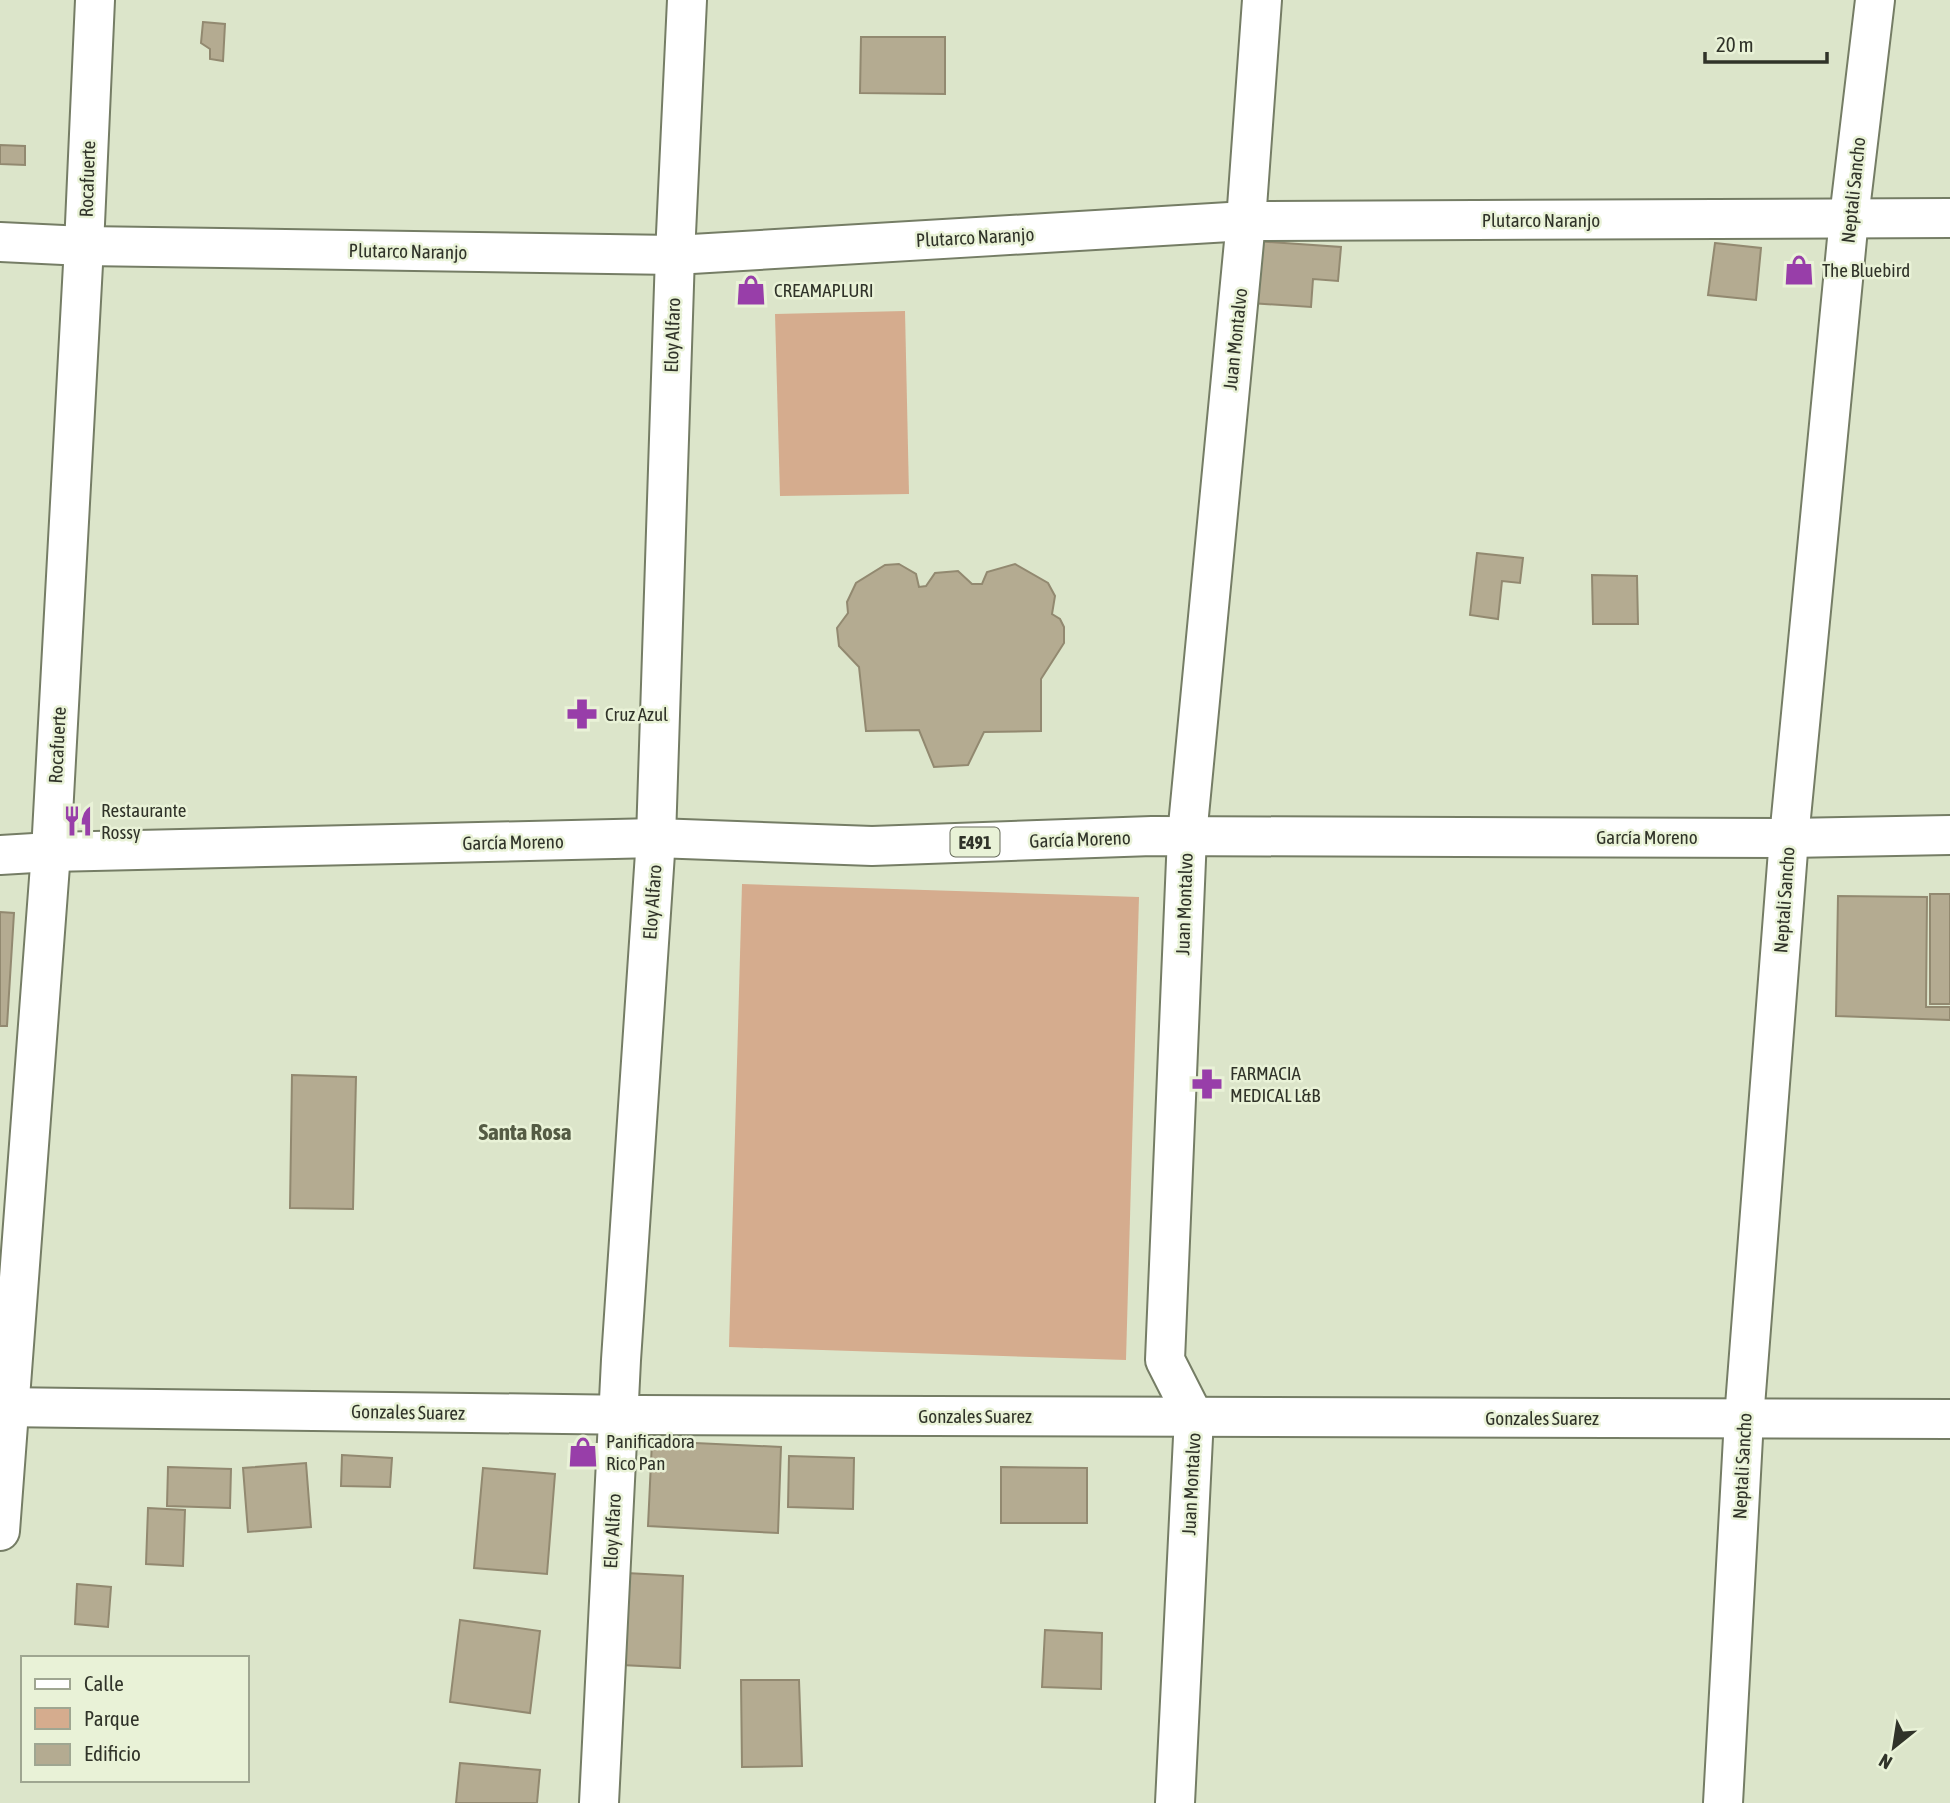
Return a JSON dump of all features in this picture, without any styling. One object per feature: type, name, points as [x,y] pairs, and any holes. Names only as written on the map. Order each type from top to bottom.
[{"type":"main road","name":"Rocafuerte","points":[[0,1531],[4,1407],[51,852],[95,0]]},
{"type":"main road","name":"Eloy Alfaro","points":[[599,1803],[618,1415],[656,838],[675,255],[687,0]]},
{"type":"main road","name":"Juan Montalvo","points":[[1175,1803],[1194,1417],[1165,1360],[1187,836],[1247,221],[1262,0]]},
{"type":"main road","name":"Neptali Sancho","points":[[1723,1803],[1744,1419],[1789,838],[1849,218],[1875,0]]},
{"type":"main road","name":"Plutarco Naranjo","points":[[0,242],[84,246],[675,255],[1247,221],[1950,218]]},
{"type":"main road","name":"García Moreno","points":[[0,855],[656,838],[872,846],[1187,836],[1789,838],[1950,835]]},
{"type":"main road","name":"Gonzales Suarez","points":[[4,1407],[618,1415],[1950,1419]]},
{"type":"green space","points":[[905,311],[909,494],[780,496],[775,314]]},
{"type":"green space","points":[[742,884],[1139,897],[1126,1360],[729,1347]]},
{"type":"building","points":[[203,22],[225,24],[223,61],[210,59],[210,49],[201,43]]},
{"type":"building","points":[[861,37],[945,37],[945,94],[860,93]]},
{"type":"building","points":[[0,145],[25,146],[25,165],[0,164]]},
{"type":"building","points":[[1254,241],[1341,247],[1338,281],[1313,279],[1311,307],[1250,303]]},
{"type":"building","points":[[1715,243],[1761,248],[1756,300],[1708,295]]},
{"type":"building","points":[[1477,553],[1523,558],[1520,583],[1502,581],[1498,619],[1470,615]]},
{"type":"building","points":[[899,564],[916,574],[919,587],[926,586],[935,573],[958,571],[972,584],[982,584],[987,572],[1015,564],[1048,583],[1055,596],[1052,614],[1060,619],[1064,627],[1064,643],[1041,679],[1041,731],[984,732],[968,765],[934,767],[919,730],[866,731],[859,667],[839,646],[837,628],[848,613],[847,602],[856,583],[885,565]]},
{"type":"building","points":[[1592,575],[1637,576],[1638,624],[1593,624]]},
{"type":"building","points":[[1930,894],[1950,894],[1950,1004],[1930,1004]]},
{"type":"building","points":[[1838,896],[1927,897],[1926,1007],[1950,1007],[1950,1020],[1836,1016]]},
{"type":"building","points":[[0,912],[14,913],[7,1026],[0,1026]]},
{"type":"building","points":[[292,1075],[356,1077],[353,1209],[290,1208]]},
{"type":"building","points":[[652,1441],[781,1447],[778,1533],[648,1526]]},
{"type":"building","points":[[342,1455],[392,1458],[390,1487],[341,1486]]},
{"type":"building","points":[[789,1456],[854,1458],[853,1509],[788,1507]]},
{"type":"building","points":[[306,1463],[311,1527],[248,1532],[243,1468]]},
{"type":"building","points":[[168,1467],[231,1469],[230,1508],[167,1506]]},
{"type":"building","points":[[1001,1467],[1087,1468],[1087,1523],[1001,1523]]},
{"type":"building","points":[[483,1468],[555,1474],[547,1574],[474,1568]]},
{"type":"building","points":[[148,1508],[185,1510],[183,1566],[146,1564]]},
{"type":"building","points":[[626,1573],[683,1576],[680,1668],[622,1665]]},
{"type":"building","points":[[77,1584],[111,1587],[108,1627],[75,1624]]},
{"type":"building","points":[[460,1620],[540,1631],[530,1713],[450,1702]]},
{"type":"building","points":[[1045,1630],[1102,1633],[1101,1689],[1042,1687]]},
{"type":"building","points":[[741,1680],[799,1680],[802,1766],[742,1767]]},
{"type":"building","points":[[460,1763],[540,1770],[537,1803],[456,1803]]},
{"type":"place","name":"The Bluebird","points":[[1799,270]]},
{"type":"place","name":"CREAMAPLURI","points":[[751,290]]},
{"type":"place","name":"Cruz Azul","points":[[582,714]]},
{"type":"place","name":"Restaurante Rossy","points":[[78,821]]},
{"type":"place","name":"FARMACIA MEDICAL L&B","points":[[1207,1084]]},
{"type":"place","name":"Panificadora Rico Pan","points":[[583,1452]]},
{"type":"district","name":"Santa Rosa","points":[[525,1132]]}]
